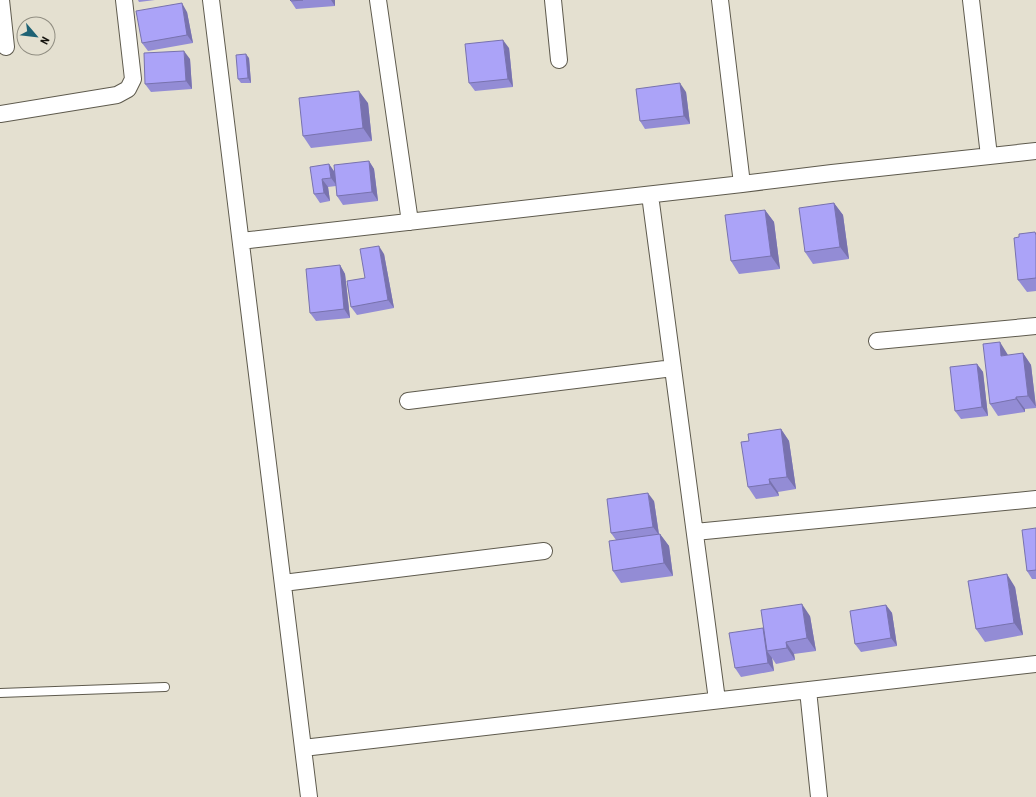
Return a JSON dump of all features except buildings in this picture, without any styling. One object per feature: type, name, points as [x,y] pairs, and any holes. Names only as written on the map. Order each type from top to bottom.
[{"type":"street","points":[[1,0],[6,47]]},
{"type":"street","points":[[0,114],[117,95],[128,89],[133,79],[124,0]]},
{"type":"street","points":[[211,0],[309,797]]},
{"type":"street","points":[[378,0],[410,222]]},
{"type":"street","points":[[553,0],[559,60]]},
{"type":"street","points":[[720,0],[742,184]]},
{"type":"street","points":[[971,0],[989,156]]},
{"type":"street","points":[[241,241],[839,172],[1036,151]]},
{"type":"street","points":[[650,194],[718,700]]},
{"type":"street","points":[[877,341],[1036,326]]},
{"type":"street","points":[[408,401],[673,368]]},
{"type":"street","points":[[695,532],[1036,499]]},
{"type":"street","points":[[283,583],[544,552]]},
{"type":"street","points":[[303,748],[1036,664]]},
{"type":"street","points":[[808,690],[820,797]]},
{"type":"lane","points":[[0,692],[165,687]]}]
